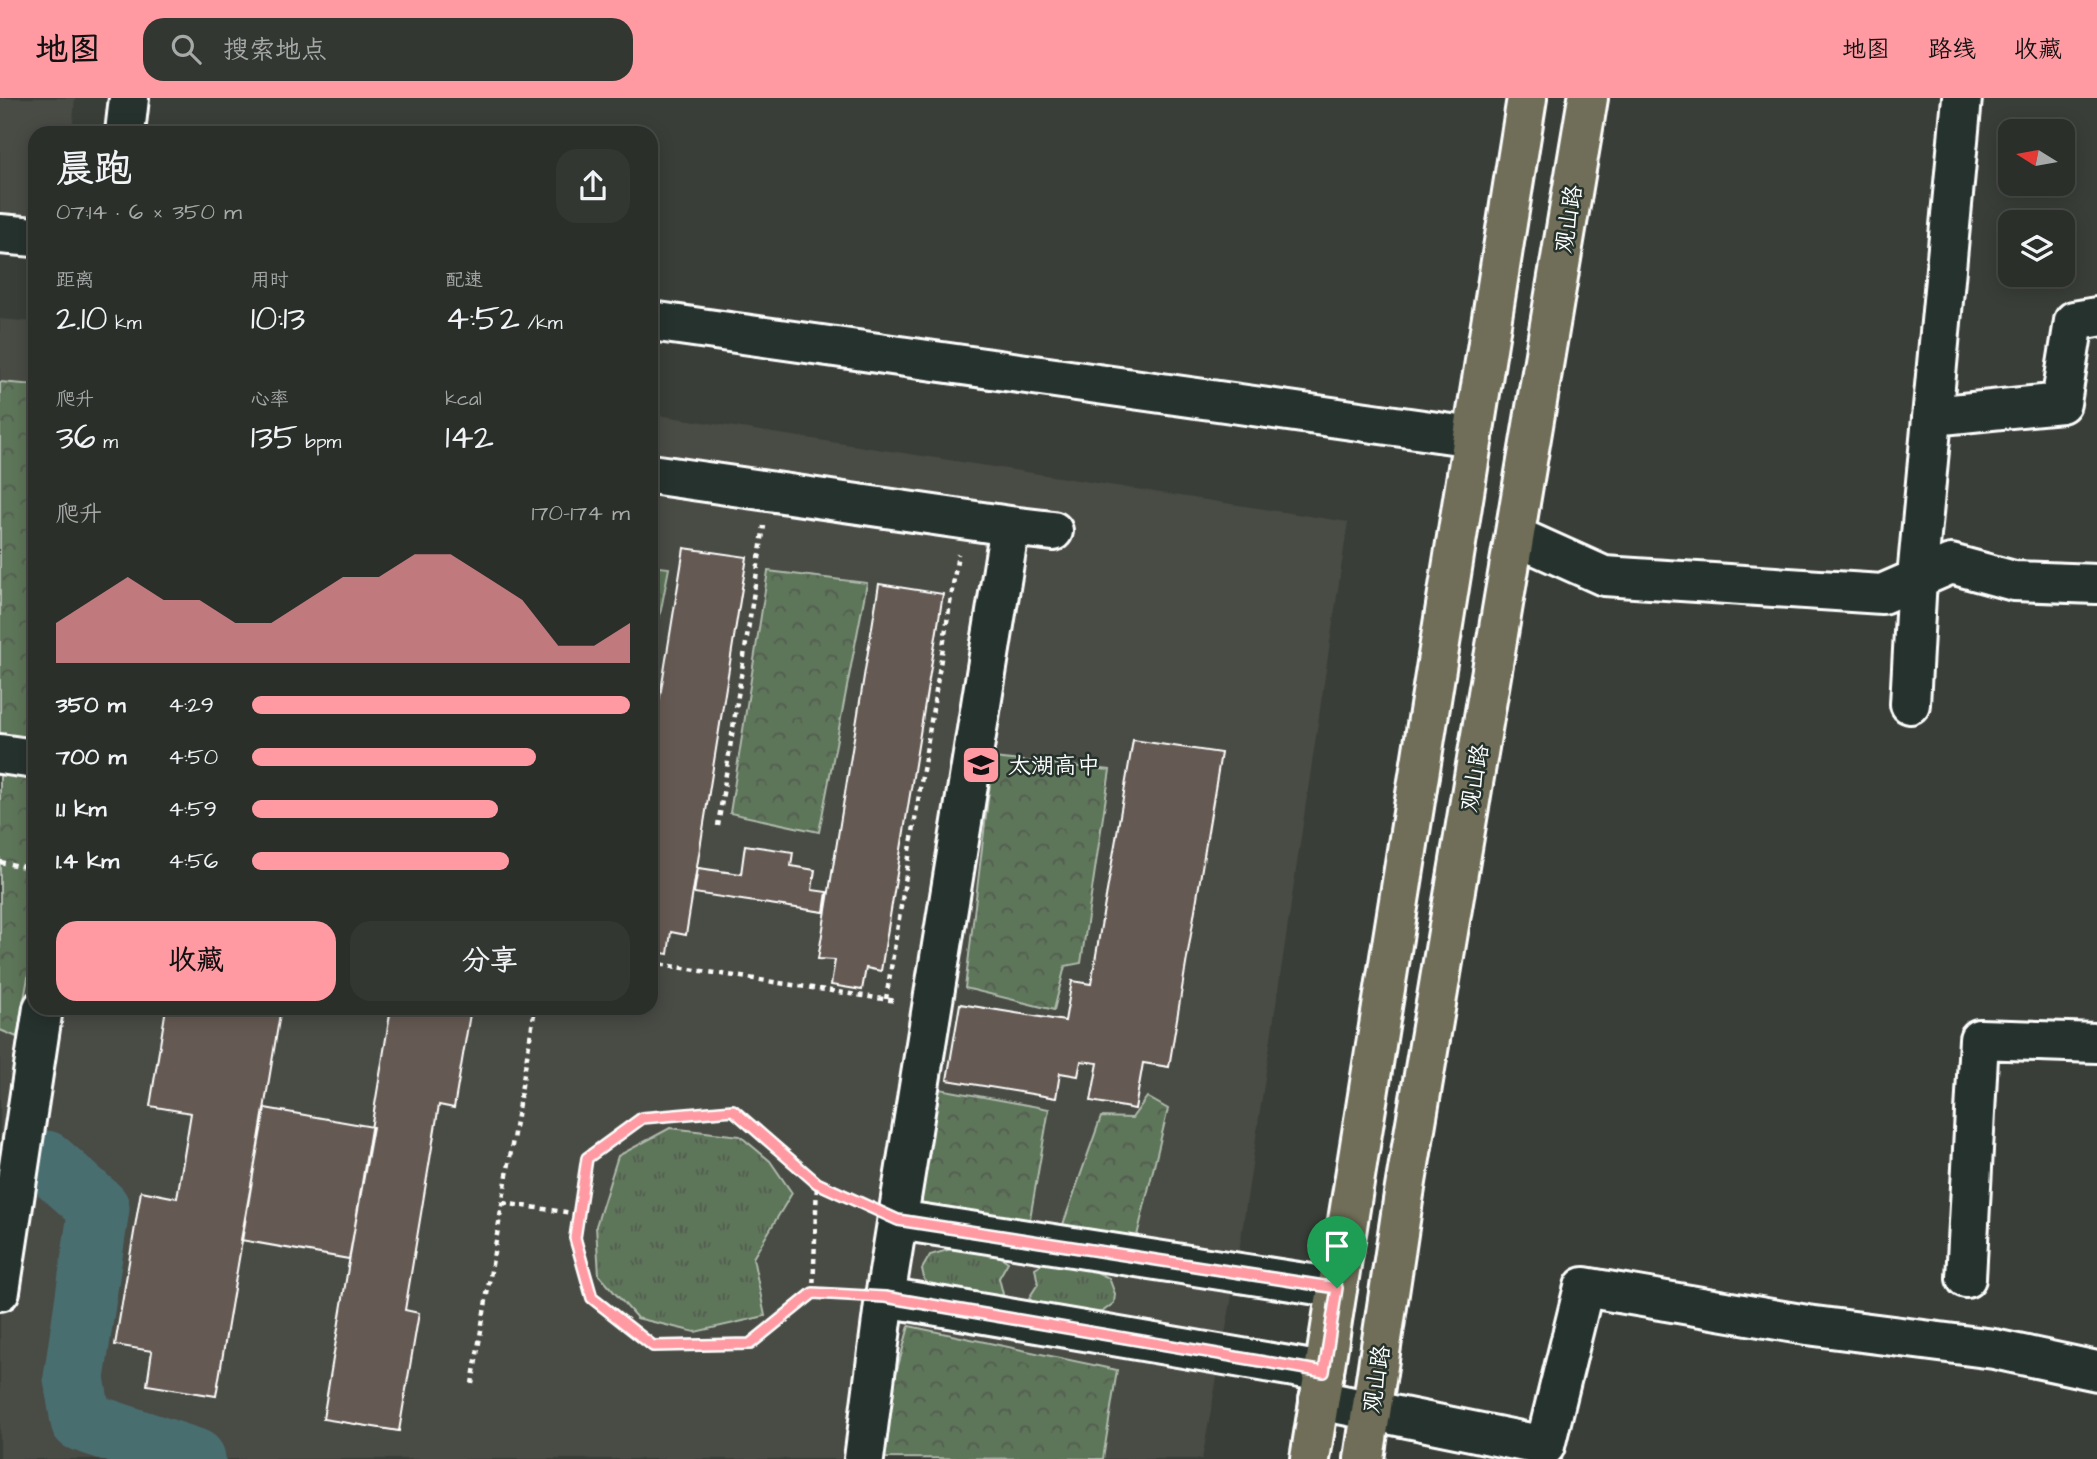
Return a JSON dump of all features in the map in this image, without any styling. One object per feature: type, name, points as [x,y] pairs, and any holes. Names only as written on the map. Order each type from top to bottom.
[{"type":"main road","points":[[1310,1459],[1527,98]]},
{"type":"main road","name":"观山路","points":[[1364,1459],[1406,1180],[1588,98]]},
{"type":"street","points":[[126,126],[129,98]]},
{"type":"street","points":[[1910,704],[1917,578],[1962,98]]},
{"type":"street","points":[[0,234],[28,236]]},
{"type":"street","points":[[1933,416],[2061,403],[2074,321],[2097,317]]},
{"type":"street","points":[[658,322],[1473,437]]},
{"type":"street","points":[[658,475],[1053,531]]},
{"type":"street","points":[[864,1459],[885,1297],[1010,526]]},
{"type":"street","points":[[1515,536],[1604,576],[1882,594],[1951,564],[2014,581],[2097,584]]},
{"type":"street","points":[[0,754],[28,758]]},
{"type":"street","points":[[0,1291],[10,1149],[41,1015]]},
{"type":"street","points":[[1966,1278],[1979,1039],[2097,1043]]},
{"type":"street","points":[[898,1220],[1337,1288]]},
{"type":"street","points":[[885,1297],[1321,1386],[1371,1411],[1545,1452],[1584,1287],[1807,1325],[1994,1349],[2097,1371]]},
{"type":"path","points":[[718,826],[770,491]]},
{"type":"path","points":[[886,999],[964,519]]},
{"type":"path","points":[[0,862],[28,868]]},
{"type":"path","points":[[658,964],[932,1006]]},
{"type":"path","points":[[472,1384],[534,1015]]},
{"type":"path","points":[[885,1297],[813,1293],[750,1344],[653,1346],[592,1298],[575,1238],[587,1158],[642,1118],[733,1110],[817,1183],[898,1220]]},
{"type":"path","points":[[813,1293],[817,1183]]},
{"type":"path","points":[[503,1203],[579,1214]]},
{"type":"shaded area","points":[[0,98],[75,98],[73,126],[28,126],[28,221],[0,218]]},
{"type":"shaded area","name":"太湖高中","points":[[0,319],[28,321],[28,1015],[658,1015],[658,415],[1348,522],[1234,1285],[1202,1459],[0,1459]]},
{"type":"green space","points":[[0,382],[28,384],[28,978],[17,1037],[0,1030]]},
{"type":"green space","points":[[658,567],[669,568],[658,625]]},
{"type":"green space","points":[[768,571],[867,583],[819,832],[730,813]]},
{"type":"green space","points":[[993,758],[1110,770],[1081,963],[1065,966],[1054,1010],[965,988]]},
{"type":"green space","points":[[934,1088],[1049,1109],[1028,1230],[912,1210]]},
{"type":"green space","points":[[1147,1097],[1168,1109],[1134,1248],[1060,1233],[1101,1117],[1132,1118]]},
{"type":"green space","points":[[670,1128],[740,1136],[770,1161],[792,1193],[753,1258],[765,1316],[695,1332],[637,1318],[599,1275],[596,1226],[618,1156]]},
{"type":"green space","points":[[962,1246],[994,1252],[1008,1262],[999,1278],[1003,1294],[990,1304],[934,1293],[925,1282],[922,1269],[930,1255]]},
{"type":"green space","points":[[1045,1262],[1088,1268],[1109,1278],[1115,1294],[1114,1303],[1102,1312],[1084,1318],[1039,1309],[1029,1298],[1038,1284],[1035,1268]]},
{"type":"green space","points":[[909,1326],[1117,1370],[1103,1459],[873,1458]]},
{"type":"building","points":[[684,548],[747,557],[686,935],[671,932],[668,954],[658,952],[658,709]]},
{"type":"building","points":[[879,584],[943,594],[881,971],[866,968],[862,990],[831,985],[835,960],[818,959]]},
{"type":"building","points":[[1133,740],[1221,753],[1169,1067],[1143,1063],[1135,1109],[1091,1101],[1098,1063],[1081,1061],[1078,1076],[1060,1073],[1056,1098],[947,1080],[960,1004],[1065,1021],[1072,981],[1091,984]]},
{"type":"building","points":[[745,845],[793,852],[791,866],[815,870],[812,890],[827,892],[824,912],[694,893],[698,868],[741,874]]},
{"type":"building","points":[[165,1015],[280,1015],[216,1396],[147,1385],[152,1351],[115,1345],[141,1191],[177,1198],[191,1113],[150,1106]]},
{"type":"building","points":[[390,1015],[470,1015],[454,1108],[439,1105],[405,1310],[419,1313],[399,1431],[323,1419]]},
{"type":"building","points":[[265,1108],[373,1127],[349,1259],[241,1240]]},
{"type":"waterway","points":[[46,1161],[99,1208],[74,1378],[81,1421],[195,1459]]},
{"type":"place","name":"太湖高中","points":[[981,765]]},
{"type":"route","points":[[733,1110],[817,1183],[898,1220],[1337,1288],[1324,1372],[885,1297],[813,1293],[750,1344],[653,1346],[592,1298],[575,1238],[587,1158],[642,1118],[733,1110]]}]
